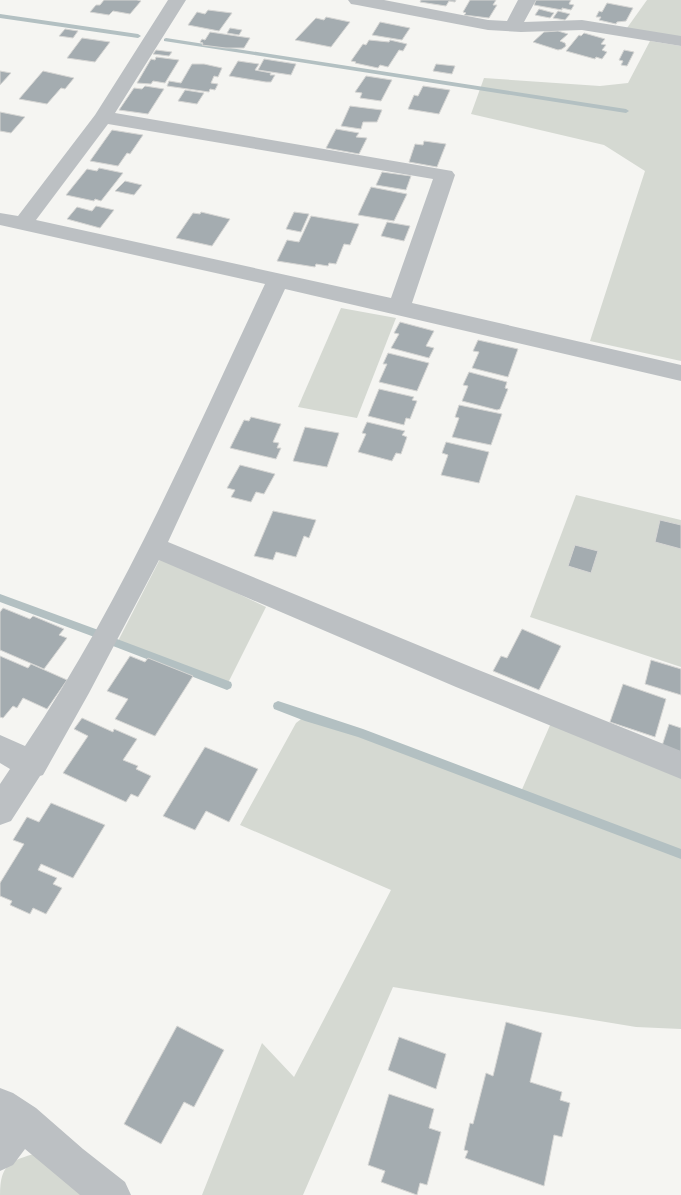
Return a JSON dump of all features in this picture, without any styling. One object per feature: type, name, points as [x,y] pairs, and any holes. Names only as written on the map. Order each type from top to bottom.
[{"type":"street","points":[[23,224],[103,117],[177,0]]},
{"type":"street","points":[[358,0],[488,25],[582,25],[681,42]]},
{"type":"street","points":[[513,26],[527,0]]},
{"type":"street","points":[[103,117],[445,175],[399,307]]},
{"type":"street","points":[[0,218],[277,282],[399,307],[681,373]]},
{"type":"street","points":[[0,811],[32,765],[154,547],[277,282]]},
{"type":"street","points":[[154,547],[466,678],[681,765]]},
{"type":"street","points":[[0,748],[32,765]]},
{"type":"street","points":[[0,1152],[11,1114],[93,1183],[112,1195]]},
{"type":"shaded area","points":[[647,0],[681,0],[681,38],[627,28]]},
{"type":"shaded area","points":[[650,41],[681,46],[681,361],[590,341],[645,171],[604,145],[471,114],[484,78],[600,86],[628,83]]},
{"type":"shaded area","points":[[341,308],[396,318],[357,418],[298,407]]},
{"type":"shaded area","points":[[576,495],[681,520],[681,667],[530,617]]},
{"type":"shaded area","points":[[161,557],[266,607],[227,685],[117,643]]},
{"type":"shaded area","points":[[305,716],[359,732],[520,794],[551,723],[681,773],[681,1029],[636,1027],[393,987],[303,1195],[202,1195],[262,1043],[294,1077],[391,890],[240,825],[296,723]]},
{"type":"shaded area","points":[[37,1153],[83,1195],[0,1195],[2,1176],[8,1165]]},
{"type":"building","points":[[104,0],[141,1],[130,14],[113,11],[109,15],[90,12]]},
{"type":"building","points":[[421,0],[456,0],[455,2],[449,1],[446,6],[420,2]]},
{"type":"building","points":[[470,0],[496,0],[493,5],[497,5],[489,18],[464,15],[466,13],[463,12]]},
{"type":"building","points":[[536,0],[571,0],[569,4],[574,5],[571,10],[562,8],[562,10],[534,5]]},
{"type":"building","points":[[607,3],[633,8],[626,21],[617,22],[616,24],[599,20],[601,17],[596,17],[599,11],[602,12]]},
{"type":"building","points":[[539,9],[554,13],[550,18],[535,15]]},
{"type":"building","points":[[208,10],[232,13],[219,31],[188,25],[197,12],[205,14]]},
{"type":"building","points":[[558,11],[570,14],[565,20],[553,18]]},
{"type":"building","points":[[326,17],[350,22],[331,47],[295,40],[316,18],[324,20]]},
{"type":"building","points":[[380,22],[410,28],[402,40],[372,35]]},
{"type":"building","points":[[230,28],[242,30],[239,35],[227,33]]},
{"type":"building","points":[[65,29],[78,31],[73,38],[59,36]]},
{"type":"building","points":[[558,31],[568,34],[560,41],[565,43],[566,46],[562,49],[558,50],[533,42],[544,32]]},
{"type":"building","points":[[210,32],[250,38],[244,48],[202,45],[203,43],[200,42],[202,39],[205,40]]},
{"type":"building","points":[[584,33],[605,39],[601,44],[606,45],[602,50],[607,52],[602,59],[596,57],[595,59],[566,51],[579,35],[581,36]]},
{"type":"building","points":[[82,38],[110,42],[95,62],[67,58]]},
{"type":"building","points":[[369,40],[389,42],[390,40],[407,44],[403,51],[399,50],[388,67],[380,65],[378,68],[351,61],[363,44],[366,45]]},
{"type":"building","points":[[156,50],[172,52],[169,56],[153,54]]},
{"type":"building","points":[[624,50],[634,52],[627,66],[621,65],[623,61],[619,60]]},
{"type":"building","points":[[156,57],[179,60],[165,83],[153,81],[151,84],[137,83],[151,59],[155,60]]},
{"type":"building","points":[[264,59],[296,64],[291,75],[258,70]]},
{"type":"building","points":[[238,61],[259,64],[255,70],[275,75],[271,82],[229,76]]},
{"type":"building","points":[[192,64],[204,64],[222,68],[218,77],[214,76],[211,83],[218,84],[215,90],[210,89],[209,92],[167,86],[169,81],[181,83]]},
{"type":"building","points":[[436,64],[455,66],[452,74],[433,71]]},
{"type":"building","points":[[0,71],[11,73],[0,85]]},
{"type":"building","points":[[43,71],[74,78],[65,89],[61,88],[47,104],[19,99]]},
{"type":"building","points":[[366,76],[392,80],[381,101],[360,98],[362,93],[355,92]]},
{"type":"building","points":[[145,86],[164,89],[148,114],[119,110],[134,88],[142,89]]},
{"type":"building","points":[[423,86],[450,90],[439,114],[408,109],[414,95],[418,96]]},
{"type":"building","points":[[185,90],[204,93],[197,104],[178,101]]},
{"type":"building","points":[[350,106],[382,110],[377,122],[363,122],[361,129],[341,126]]},
{"type":"building","points":[[0,112],[25,117],[11,133],[0,131]]},
{"type":"building","points":[[336,129],[359,133],[356,137],[367,138],[359,154],[326,148]]},
{"type":"building","points":[[112,130],[143,135],[130,154],[127,153],[118,166],[90,161]]},
{"type":"building","points":[[424,141],[446,144],[437,167],[409,162],[415,144],[423,145]]},
{"type":"building","points":[[99,168],[123,173],[101,201],[66,195],[87,169],[97,171]]},
{"type":"building","points":[[382,172],[411,176],[406,190],[376,185]]},
{"type":"building","points":[[125,181],[142,185],[134,195],[115,191]]},
{"type":"building","points":[[371,187],[407,194],[394,221],[358,215]]},
{"type":"building","points":[[96,206],[114,210],[100,228],[67,219],[77,207],[92,211]]},
{"type":"building","points":[[201,212],[230,219],[212,246],[176,238],[193,213],[200,214]]},
{"type":"building","points":[[294,212],[309,214],[301,232],[286,229]]},
{"type":"building","points":[[311,216],[359,224],[350,245],[344,244],[336,264],[329,263],[328,266],[316,264],[315,267],[277,261],[287,240],[299,242]]},
{"type":"building","points":[[387,222],[410,226],[404,241],[381,236]]},
{"type":"building","points":[[400,322],[434,331],[426,346],[434,348],[429,358],[391,348],[399,334],[394,333]]},
{"type":"building","points":[[478,340],[518,349],[508,377],[472,368],[479,352],[473,351]]},
{"type":"building","points":[[388,353],[429,363],[417,391],[379,382],[387,364],[383,364]]},
{"type":"building","points":[[469,372],[507,382],[505,388],[508,389],[500,409],[497,410],[462,401],[468,386],[463,385]]},
{"type":"building","points":[[379,389],[414,397],[412,400],[417,401],[410,419],[406,418],[404,425],[368,416]]},
{"type":"building","points":[[459,405],[502,414],[491,445],[452,437],[459,418],[455,417]]},
{"type":"building","points":[[251,417],[281,424],[273,442],[279,443],[277,448],[281,448],[276,459],[230,448],[244,420],[249,421]]},
{"type":"building","points":[[367,422],[405,431],[402,435],[407,437],[401,454],[396,453],[392,461],[358,452],[366,434],[362,433]]},
{"type":"building","points":[[305,427],[339,433],[327,467],[293,461]]},
{"type":"building","points":[[446,442],[489,452],[479,483],[441,475],[448,455],[442,453]]},
{"type":"building","points":[[240,465],[275,474],[264,494],[256,492],[251,502],[231,497],[235,490],[227,488]]},
{"type":"building","points":[[273,511],[316,520],[309,538],[304,536],[296,557],[276,552],[273,560],[254,556]]},
{"type":"building","points":[[660,520],[681,525],[681,549],[655,542]]},
{"type":"building","points":[[575,545],[598,551],[591,573],[568,566]]},
{"type":"building","points":[[3,608],[30,619],[33,616],[64,629],[59,635],[67,638],[44,669],[0,650],[0,612]]},
{"type":"building","points":[[522,629],[561,646],[539,690],[493,671],[501,656],[507,658]]},
{"type":"building","points":[[0,656],[28,668],[31,664],[67,680],[47,709],[23,698],[17,708],[13,706],[3,718],[0,717]]},
{"type":"building","points":[[130,656],[145,662],[148,658],[193,676],[155,736],[115,719],[128,699],[107,691]]},
{"type":"building","points":[[651,660],[681,669],[681,695],[645,684]]},
{"type":"building","points":[[623,684],[666,699],[655,737],[610,722]]},
{"type":"building","points":[[82,718],[113,732],[114,729],[137,739],[123,760],[138,766],[136,769],[151,776],[138,797],[131,794],[126,802],[63,773],[88,736],[74,729]]},
{"type":"building","points":[[669,724],[681,728],[681,752],[662,746]]},
{"type":"building","points":[[205,747],[258,769],[229,822],[206,811],[195,830],[163,816]]},
{"type":"building","points":[[51,803],[105,825],[73,878],[41,864],[38,870],[57,878],[53,884],[62,888],[46,914],[33,908],[30,914],[10,905],[12,901],[0,896],[0,883],[24,844],[13,840],[27,817],[39,822]]},
{"type":"building","points":[[506,1022],[542,1033],[530,1082],[562,1092],[560,1100],[570,1103],[562,1137],[554,1135],[544,1186],[465,1158],[468,1151],[464,1150],[470,1123],[473,1124],[486,1073],[493,1076]]},
{"type":"building","points":[[177,1026],[224,1050],[194,1107],[184,1102],[161,1144],[124,1124]]},
{"type":"building","points":[[399,1037],[446,1054],[436,1089],[388,1070]]},
{"type":"building","points":[[389,1094],[434,1109],[429,1128],[441,1132],[427,1185],[420,1183],[417,1195],[381,1182],[385,1171],[368,1165]]},
{"type":"waterway","points":[[0,16],[138,36]]},
{"type":"waterway","points":[[166,40],[626,111]]},
{"type":"waterway","points":[[0,598],[97,634]]},
{"type":"waterway","points":[[117,643],[227,685]]},
{"type":"waterway","points":[[278,706],[359,732],[681,854]]}]
